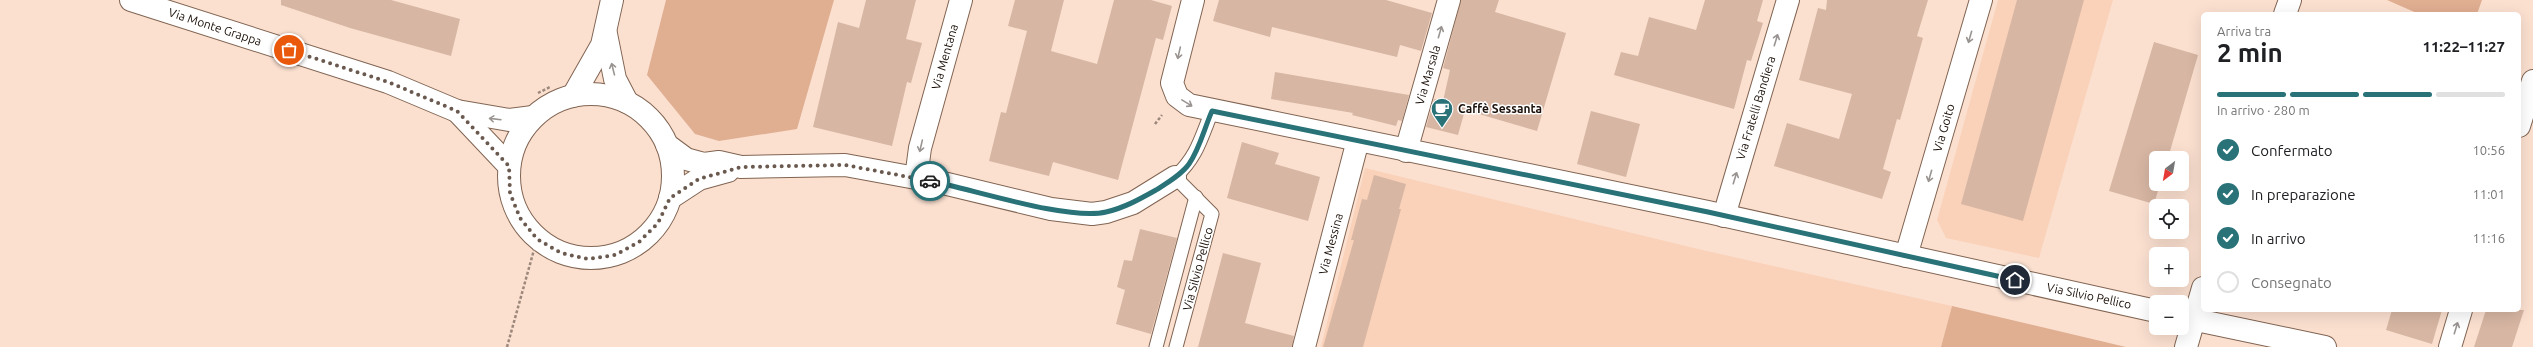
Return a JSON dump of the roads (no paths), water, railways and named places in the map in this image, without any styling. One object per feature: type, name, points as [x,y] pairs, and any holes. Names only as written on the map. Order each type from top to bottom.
[{"type":"street","name":"Via Monte Grappa","points":[[131,0],[388,82],[457,111],[509,120],[533,117]]},
{"type":"street","points":[[573,96],[596,58],[606,34],[612,0]]},
{"type":"street","name":"Via Mentana","points":[[916,178],[929,115],[961,0]]},
{"type":"street","name":"Via Silvio Pellico","points":[[1193,0],[1172,83],[1177,96],[1189,105],[1212,111],[1724,216],[2149,309]]},
{"type":"street","name":"Via Marsala","points":[[1406,151],[1449,0]]},
{"type":"street","name":"Via Fratelli Bandiera","points":[[1724,216],[1788,0]]},
{"type":"street","name":"Via Goito","points":[[1906,256],[1981,0]]},
{"type":"street","points":[[2286,12],[2290,0]]},
{"type":"street","points":[[606,34],[615,79],[626,102]]},
{"type":"street","points":[[2521,120],[2533,81]]},
{"type":"street","points":[[600,95],[626,102],[643,113],[657,128],[667,146],[673,180],[670,198],[658,223],[639,242],[615,255],[588,259],[561,253],[537,239],[520,218],[510,193],[509,166],[517,139],[533,117],[552,104],[573,96],[600,95]]},
{"type":"street","name":"Via Monte Grappa","points":[[457,111],[509,166]]},
{"type":"street","name":"Via Messina","points":[[1304,347],[1358,140]]},
{"type":"street","points":[[667,146],[686,159],[704,164],[720,162],[741,167],[845,165],[916,178],[1051,209],[1092,214],[1106,212],[1133,203],[1174,177]]},
{"type":"street","points":[[670,198],[699,179],[741,167]]},
{"type":"street","points":[[2189,316],[2201,292]]},
{"type":"street","points":[[2450,347],[2461,312]]},
{"type":"street","points":[[2189,318],[2325,347]]},
{"type":"street","points":[[2186,347],[2187,335]]},
{"type":"lane","points":[[1174,177],[1188,165],[1200,145],[1212,111]]},
{"type":"lane","name":"Via Silvio Pellico","points":[[1174,177],[1212,214],[1176,347]]},
{"type":"lane","name":"Via Silvio Pellico","points":[[1156,347],[1196,197]]},
{"type":"place","name":"Caffè Sessanta","points":[[1442,128]]}]
